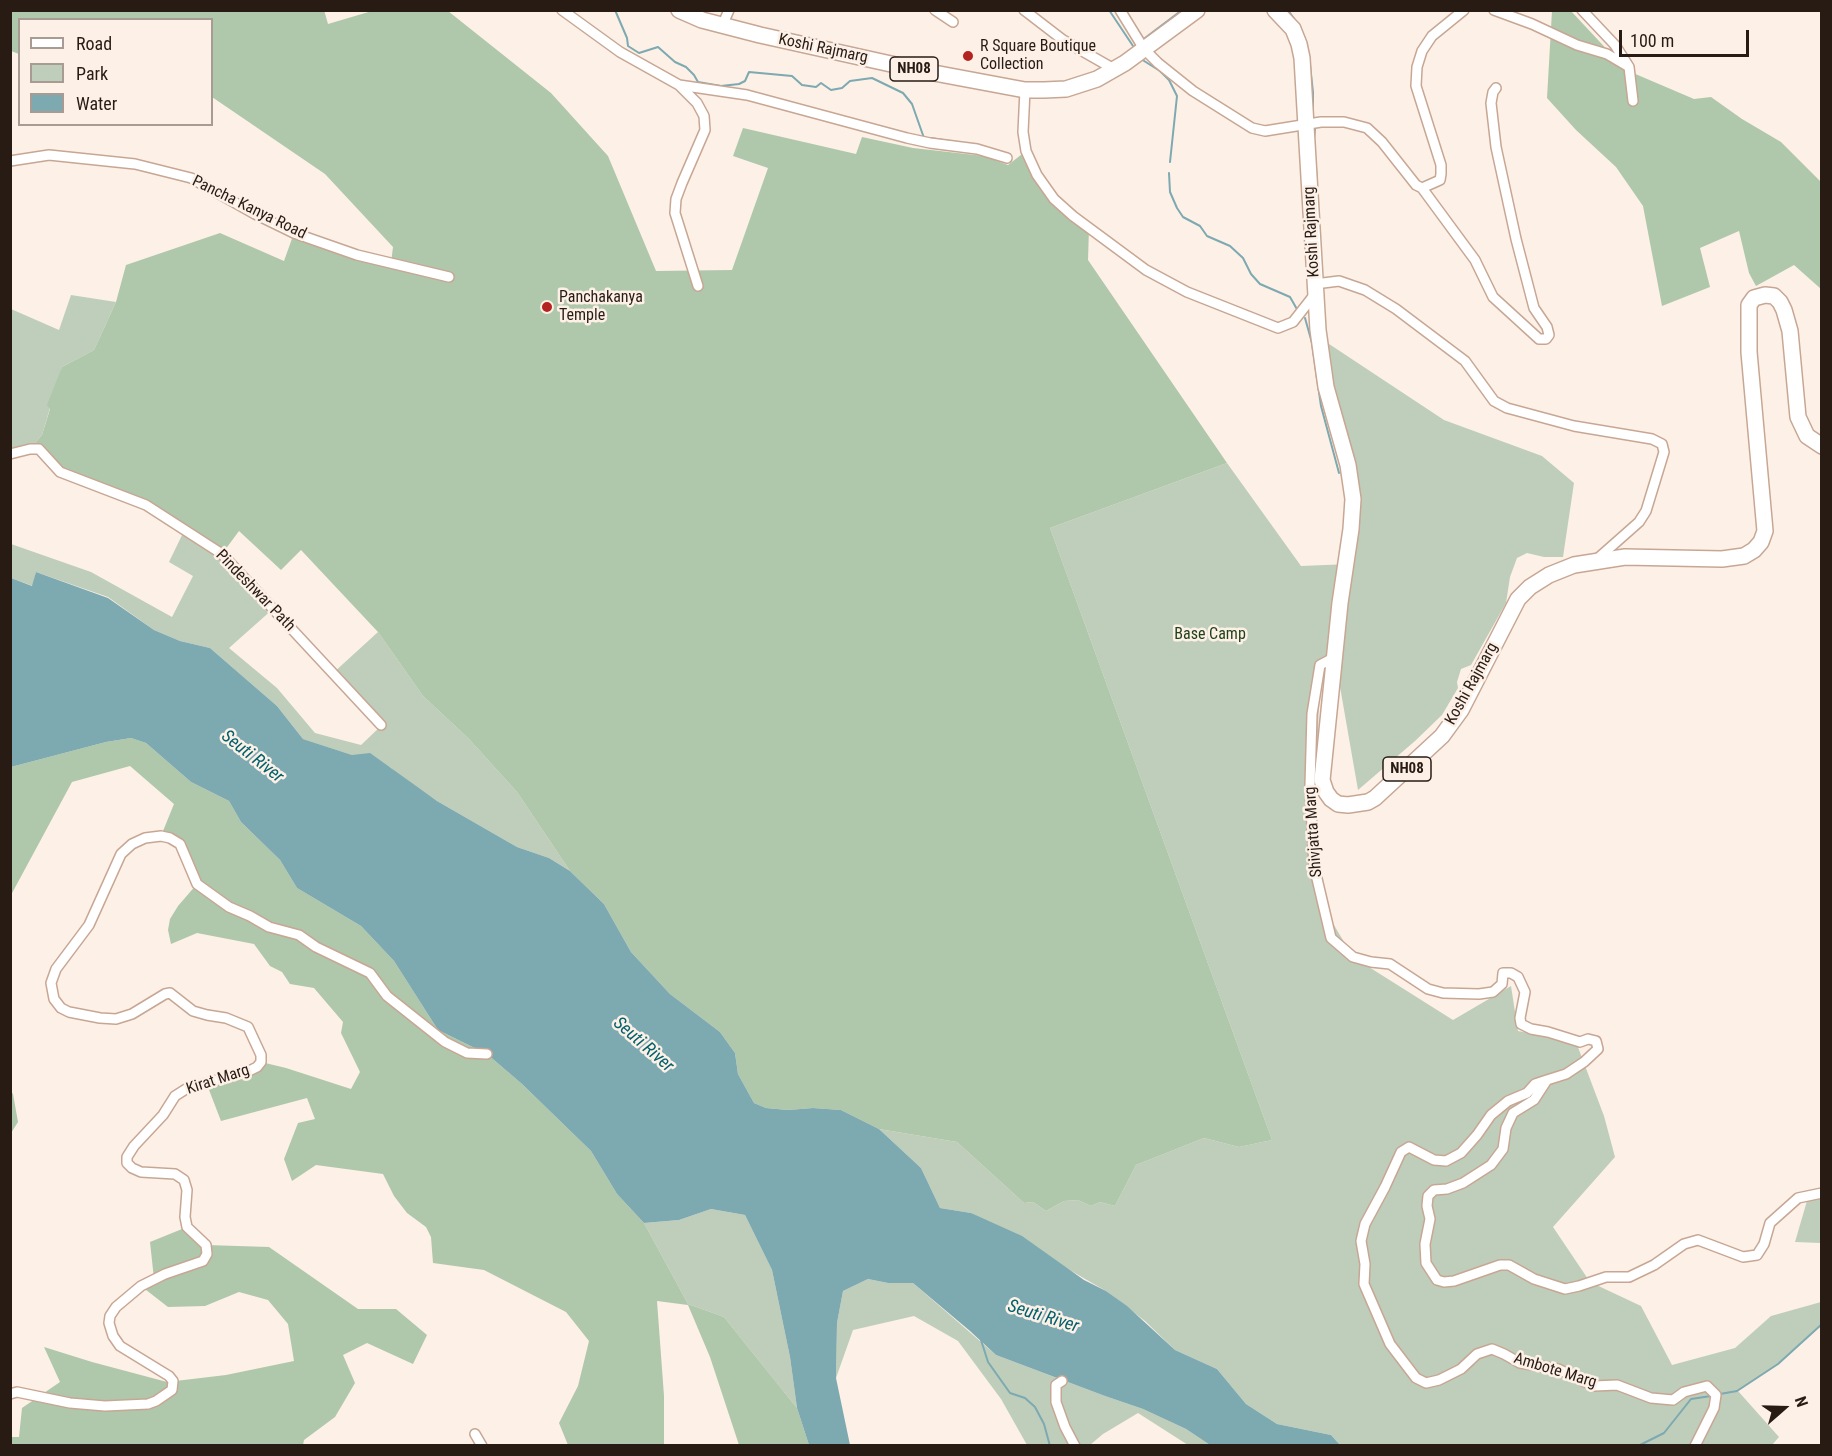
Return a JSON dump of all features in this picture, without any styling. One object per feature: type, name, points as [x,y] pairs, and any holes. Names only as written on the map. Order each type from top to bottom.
[{"type":"main road","name":"Koshi Rajmarg","points":[[679,10],[722,26],[918,70],[1025,90],[1066,89],[1096,79],[1144,49],[1197,10]]},
{"type":"main road","name":"Koshi Rajmarg","points":[[1275,10],[1293,29],[1299,44],[1318,330],[1326,387],[1348,465],[1353,499],[1322,780],[1331,800],[1338,804],[1348,805],[1368,802],[1376,798],[1453,723],[1518,599],[1530,587],[1549,575],[1574,565],[1596,560],[1646,556],[1734,558],[1744,556],[1761,542],[1765,531],[1765,514],[1751,387],[1748,319],[1749,305],[1754,298],[1774,296],[1784,310],[1790,331],[1798,417],[1807,436],[1821,446]]},
{"type":"street","points":[[562,10],[620,52],[679,85],[697,103],[704,116],[705,130],[676,199],[675,213],[698,286]]},
{"type":"street","points":[[722,26],[729,10]]},
{"type":"street","points":[[935,10],[953,22]]},
{"type":"street","points":[[1023,10],[1064,40],[1114,69]]},
{"type":"street","points":[[1120,10],[1144,49],[1158,63],[1193,91],[1252,128],[1265,131],[1306,124],[1344,122],[1366,128],[1382,142],[1416,185],[1422,188],[1475,260],[1493,297],[1539,339],[1546,339],[1549,335],[1547,327],[1534,308],[1496,147],[1491,103],[1496,88]]},
{"type":"street","points":[[1422,188],[1440,180],[1441,165],[1416,86],[1417,67],[1422,51],[1432,36],[1464,10]]},
{"type":"street","points":[[1494,10],[1532,24],[1577,45],[1607,54],[1629,67]]},
{"type":"street","points":[[1582,10],[1615,45],[1629,67],[1633,101]]},
{"type":"street","points":[[679,85],[747,95],[907,138],[977,149],[1007,158]]},
{"type":"street","points":[[1025,90],[1023,121],[1026,151],[1037,175],[1054,199],[1073,216],[1146,270],[1187,292],[1278,327],[1293,322],[1315,289],[1339,281],[1365,290],[1396,309],[1458,355],[1494,401],[1508,408],[1574,426],[1652,439],[1662,444],[1664,452],[1646,512],[1639,522],[1596,560]]},
{"type":"street","name":"Pancha Kanya Road","points":[[10,161],[39,156],[60,156],[135,164],[191,178],[294,233],[357,255],[449,277]]},
{"type":"street","name":"Pindeshwar Path","points":[[10,454],[39,449],[60,472],[146,505],[222,554],[381,725]]},
{"type":"street","name":"Shivjatta Marg","points":[[1335,657],[1320,665],[1311,714],[1310,786],[1314,866],[1331,938],[1353,957],[1371,963],[1390,964],[1428,988],[1443,993],[1493,992],[1502,984],[1503,973],[1511,973],[1518,977],[1525,992],[1521,1024],[1531,1029],[1580,1042],[1588,1039],[1596,1041],[1598,1049],[1566,1074],[1547,1080],[1534,1100],[1513,1113],[1506,1128],[1503,1149],[1491,1165],[1463,1183],[1447,1190],[1434,1190],[1428,1196],[1427,1206],[1430,1218],[1425,1244],[1426,1263],[1437,1280],[1454,1281],[1500,1265],[1509,1265],[1534,1279],[1565,1289],[1606,1277],[1629,1277],[1654,1265],[1684,1244],[1698,1240],[1743,1257],[1757,1255],[1764,1244],[1770,1223],[1798,1198],[1821,1193]]},
{"type":"street","name":"Kirat Marg","points":[[10,1394],[17,1392],[70,1403],[105,1406],[148,1404],[172,1390],[173,1381],[169,1376],[120,1346],[113,1336],[109,1323],[110,1316],[116,1307],[141,1286],[165,1274],[202,1261],[207,1254],[206,1245],[187,1227],[185,1217],[187,1190],[184,1180],[175,1174],[141,1172],[127,1163],[128,1157],[134,1146],[154,1126],[176,1096],[186,1089],[249,1071],[261,1062],[248,1027],[226,1018],[193,1011],[171,993],[165,994],[132,1014],[116,1018],[100,1018],[69,1012],[61,1008],[54,999],[51,983],[56,969],[89,925],[121,854],[132,844],[145,838],[161,836],[170,838],[180,844],[197,884],[229,907],[268,927],[299,935],[316,947],[370,974],[387,996],[445,1042],[467,1053],[487,1054]]},
{"type":"street","name":"Ambote Marg","points":[[1547,1080],[1535,1084],[1527,1094],[1509,1101],[1491,1115],[1461,1153],[1446,1161],[1434,1161],[1409,1147],[1401,1152],[1365,1224],[1361,1241],[1365,1264],[1364,1284],[1390,1344],[1416,1378],[1426,1383],[1439,1380],[1461,1369],[1477,1354],[1492,1350],[1520,1363],[1558,1369],[1594,1386],[1617,1385],[1651,1398],[1673,1400],[1684,1392],[1707,1386],[1716,1395],[1714,1408],[1695,1446]]},
{"type":"street","points":[[1062,1381],[1056,1385],[1056,1402],[1075,1446]]},
{"type":"street","points":[[475,1434],[482,1446]]},
{"type":"green space","points":[[324,10],[328,24],[372,11],[448,11],[551,93],[608,156],[656,271],[732,270],[768,168],[733,156],[743,128],[856,154],[862,137],[913,148],[984,156],[1008,165],[1026,151],[1037,175],[1089,228],[1088,260],[1227,463],[1050,528],[1272,1140],[1239,1147],[1204,1138],[1136,1165],[1115,1206],[1100,1202],[1091,1206],[1078,1200],[1064,1201],[1046,1211],[1033,1202],[1024,1203],[957,1142],[879,1129],[841,1110],[813,1108],[788,1110],[766,1108],[754,1103],[738,1074],[735,1053],[720,1032],[670,994],[631,952],[604,904],[570,871],[517,792],[469,739],[423,696],[378,632],[301,550],[281,570],[239,531],[222,554],[146,505],[60,472],[47,457],[30,449],[42,435],[50,409],[47,405],[62,367],[94,350],[116,302],[126,265],[220,233],[284,261],[294,233],[391,263],[393,247],[325,174],[213,98],[213,18],[18,18],[18,54],[11,51],[10,11]]},
{"type":"green space","points":[[1552,11],[1571,11],[1626,70],[1694,99],[1711,97],[1781,142],[1821,182],[1821,289],[1794,265],[1756,286],[1749,273],[1739,231],[1700,248],[1710,287],[1662,306],[1643,206],[1616,167],[1576,130],[1547,98]]},
{"type":"green space","points":[[71,295],[116,302],[94,350],[62,367],[42,435],[30,449],[11,454],[11,309],[59,330]]},
{"type":"green space","name":"Base Camp","points":[[1323,340],[1444,420],[1542,456],[1574,483],[1563,557],[1544,557],[1527,553],[1517,558],[1510,577],[1506,603],[1471,665],[1461,669],[1457,682],[1458,688],[1442,715],[1358,790],[1335,658],[1320,665],[1314,865],[1322,905],[1353,957],[1453,1020],[1511,986],[1518,1031],[1576,1042],[1604,1116],[1615,1157],[1553,1227],[1590,1282],[1641,1306],[1672,1365],[1735,1348],[1771,1316],[1821,1302],[1821,1324],[1778,1364],[1738,1391],[1779,1437],[1772,1445],[1340,1445],[1331,1435],[1277,1424],[1246,1404],[1217,1369],[1175,1350],[1145,1321],[1106,1291],[971,1213],[940,1208],[921,1168],[879,1129],[957,1142],[1024,1203],[1033,1202],[1046,1211],[1064,1201],[1078,1200],[1091,1206],[1100,1202],[1115,1206],[1136,1165],[1204,1138],[1239,1147],[1272,1140],[1050,528],[1227,463],[1301,566],[1350,564],[1341,422]]},
{"type":"green space","points":[[185,529],[222,554],[274,608],[229,648],[277,688],[315,733],[361,745],[381,726],[332,674],[378,632],[423,696],[469,739],[517,792],[570,871],[549,858],[517,847],[437,801],[391,768],[303,739],[277,706],[210,648],[180,641],[154,630],[108,597],[36,572],[33,586],[11,578],[11,544],[91,572],[172,617],[193,576],[169,562]]},
{"type":"green space","points":[[131,738],[146,743],[191,782],[229,801],[241,822],[280,860],[297,888],[361,926],[394,961],[438,1030],[487,1054],[522,1084],[591,1151],[617,1194],[644,1223],[688,1304],[724,1317],[797,1408],[809,1445],[739,1445],[710,1357],[688,1305],[657,1301],[664,1396],[664,1445],[568,1445],[559,1423],[578,1386],[589,1341],[566,1312],[484,1270],[433,1263],[431,1237],[426,1227],[407,1213],[394,1196],[383,1174],[316,1165],[292,1181],[284,1159],[298,1123],[315,1119],[307,1098],[221,1121],[206,1082],[261,1062],[351,1089],[360,1072],[341,1033],[343,1022],[314,988],[290,984],[282,972],[270,966],[254,944],[197,933],[171,944],[168,930],[170,919],[197,884],[180,844],[161,836],[174,804],[130,766],[72,782],[11,895],[11,767],[106,742]]},
{"type":"green space","points":[[11,1091],[18,1122],[11,1133]]},
{"type":"green space","points":[[1821,1193],[1821,1243],[1795,1242],[1809,1194]]},
{"type":"green space","points":[[711,1209],[745,1215],[772,1270],[790,1357],[797,1408],[724,1317],[688,1304],[644,1223],[679,1220]]},
{"type":"green space","points":[[187,1227],[206,1245],[269,1247],[358,1309],[396,1309],[427,1335],[413,1364],[367,1343],[343,1355],[355,1383],[335,1417],[304,1440],[303,1445],[11,1446],[11,1437],[19,1437],[22,1408],[60,1382],[44,1347],[167,1382],[226,1375],[294,1361],[288,1324],[268,1300],[239,1292],[205,1306],[168,1307],[141,1286],[154,1279],[150,1242]]},
{"type":"green space","points":[[868,1279],[888,1283],[913,1283],[996,1355],[1143,1409],[1186,1429],[1210,1445],[1188,1445],[1138,1413],[1103,1434],[1090,1445],[1027,1445],[1001,1399],[958,1341],[914,1316],[853,1330],[836,1378],[837,1323],[843,1291]]},
{"type":"water","name":"Seuti River","points":[[36,572],[108,598],[154,630],[180,641],[210,648],[277,706],[303,739],[352,755],[370,753],[437,801],[517,847],[549,858],[570,871],[604,904],[631,952],[670,994],[720,1032],[735,1053],[738,1074],[754,1103],[766,1108],[788,1110],[813,1108],[841,1110],[879,1129],[921,1168],[940,1208],[971,1213],[1022,1236],[1084,1280],[1106,1291],[1127,1306],[1175,1350],[1217,1369],[1246,1404],[1277,1424],[1331,1435],[1340,1445],[1210,1445],[1186,1429],[1143,1409],[996,1355],[913,1283],[888,1283],[868,1279],[843,1291],[837,1323],[836,1378],[850,1445],[809,1445],[797,1408],[790,1357],[772,1270],[745,1215],[711,1209],[679,1220],[644,1223],[617,1194],[591,1151],[522,1084],[487,1054],[438,1030],[394,961],[361,926],[297,888],[280,860],[241,822],[229,801],[191,782],[146,743],[131,738],[106,742],[11,767],[11,578],[32,586]]},
{"type":"waterway","points":[[615,10],[628,46],[639,53],[658,47],[675,62],[686,67],[698,82],[721,86],[739,84],[745,81],[749,72],[792,76],[802,85],[816,87],[821,83],[831,90],[842,88],[850,81],[872,78],[903,93],[912,104],[924,138]]},
{"type":"waterway","points":[[1109,10],[1133,46]]},
{"type":"waterway","points":[[1145,38],[1182,10]]},
{"type":"waterway","points":[[1288,10],[1297,23]]},
{"type":"waterway","points":[[1300,28],[1309,54]]},
{"type":"waterway","points":[[1141,59],[1160,71],[1169,80],[1177,96],[1170,162]]},
{"type":"waterway","points":[[1310,65],[1313,110]]},
{"type":"waterway","points":[[1314,139],[1315,129]]},
{"type":"waterway","points":[[930,138],[977,145]]},
{"type":"waterway","points":[[994,150],[1009,154]]},
{"type":"waterway","points":[[1316,168],[1317,181]]},
{"type":"waterway","points":[[1169,173],[1170,192],[1183,217],[1200,226],[1207,236],[1230,246],[1243,258],[1251,274],[1260,284],[1290,297],[1298,311]]},
{"type":"waterway","points":[[680,205],[680,214],[689,243]]},
{"type":"waterway","points":[[1305,318],[1312,343],[1321,406],[1339,473]]},
{"type":"waterway","points":[[1720,1394],[1737,1391],[1778,1364],[1822,1324]]},
{"type":"waterway","points":[[981,1340],[988,1362],[1010,1393],[1025,1398],[1035,1407],[1044,1424],[1050,1446]]},
{"type":"waterway","points":[[1638,1446],[1664,1433],[1691,1399],[1711,1396]]},
{"type":"place","name":"R Square Boutique Collection","points":[[968,56]]},
{"type":"place","name":"Panchakanya Temple","points":[[547,307]]}]
